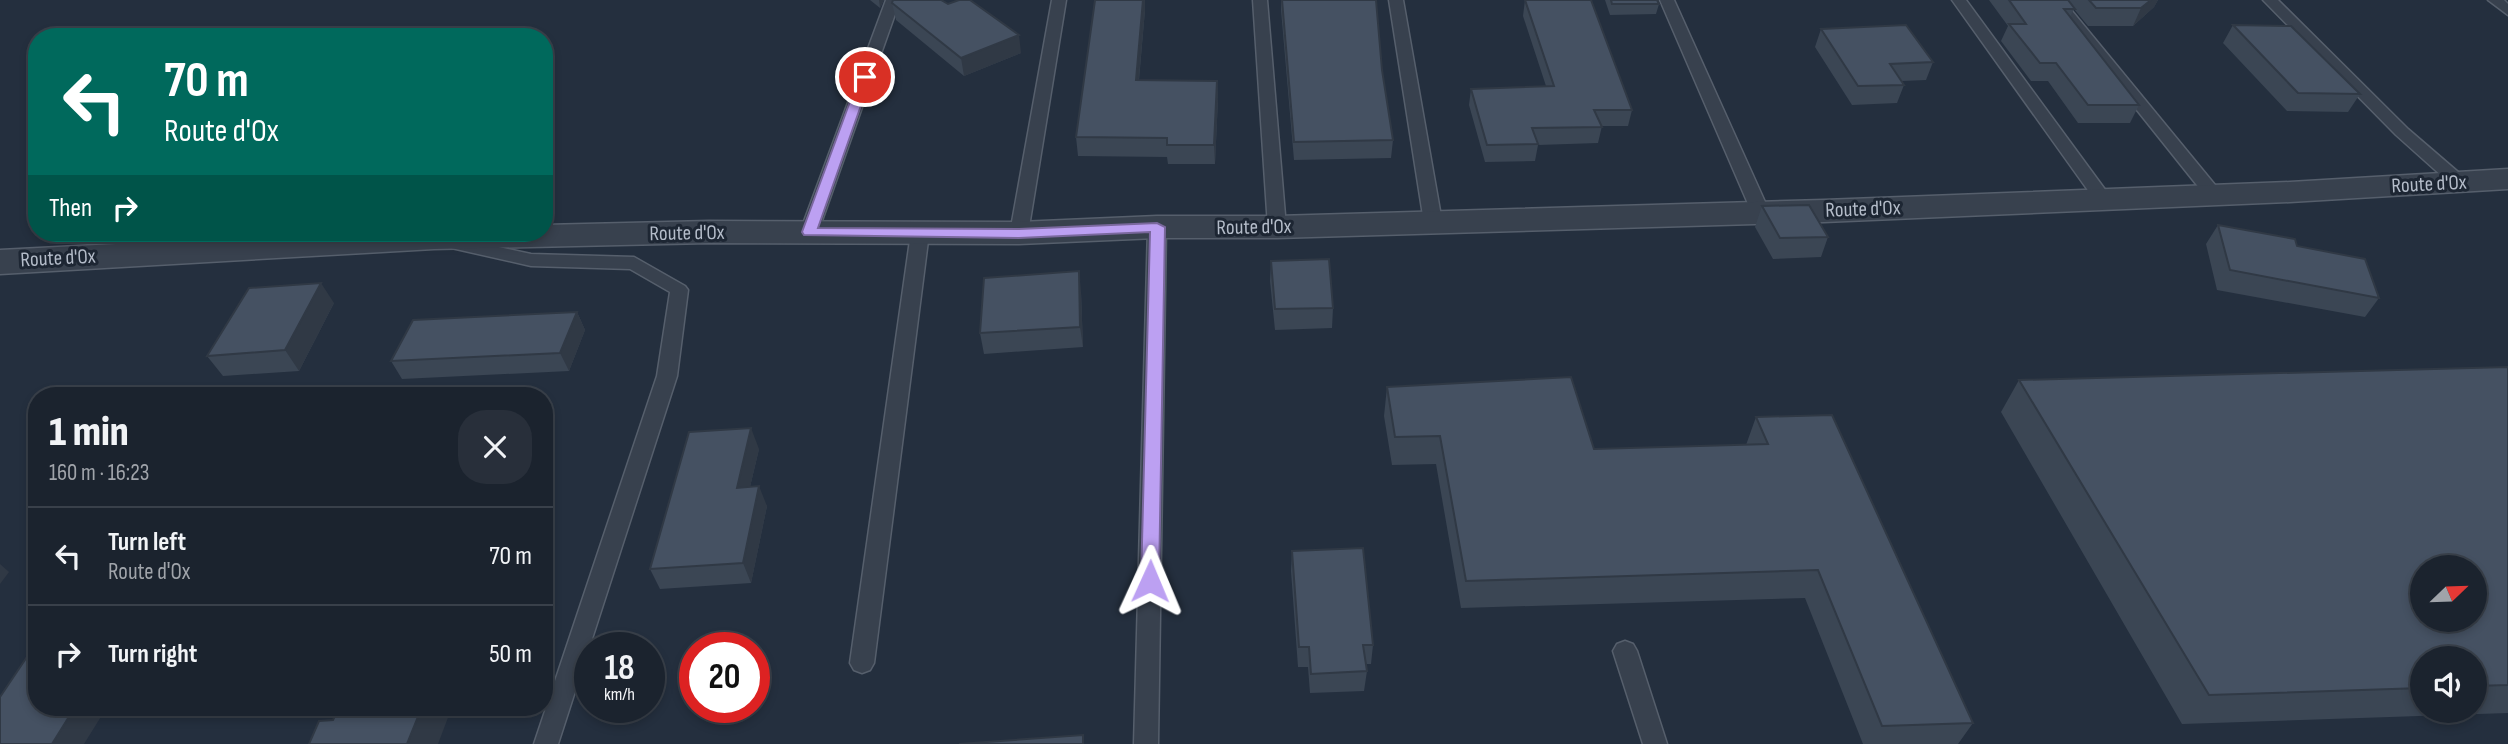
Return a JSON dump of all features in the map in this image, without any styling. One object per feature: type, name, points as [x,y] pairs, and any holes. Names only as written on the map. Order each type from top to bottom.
[{"type":"street","name":"Route d'Ox","points":[[553,236],[809,232],[1019,233],[1157,227],[1277,227],[1761,213],[2214,195],[2508,179]]},
{"type":"street","name":"Route d'Ox","points":[[0,262],[362,242]]},
{"type":"lane","points":[[809,232],[893,0]]},
{"type":"lane","points":[[1019,233],[1059,0]]},
{"type":"lane","points":[[1260,0],[1277,227]]},
{"type":"lane","points":[[1396,0],[1433,222]]},
{"type":"lane","points":[[1667,0],[1761,213]]},
{"type":"lane","points":[[1959,0],[2103,199]]},
{"type":"lane","points":[[2056,0],[2214,195]]},
{"type":"lane","points":[[2270,0],[2403,132],[2459,182]]},
{"type":"lane","points":[[2495,0],[2508,11]]},
{"type":"lane","points":[[1146,744],[1157,227]]},
{"type":"lane","points":[[862,663],[920,233]]},
{"type":"lane","points":[[452,242],[531,260],[634,263],[679,290],[667,376],[546,744]]},
{"type":"lane","points":[[1625,651],[1655,744]]},
{"type":"building","points":[[893,0],[941,0],[948,4],[970,0],[1019,35],[961,58],[892,3]]},
{"type":"building","points":[[1095,0],[1143,0],[1136,80],[1217,81],[1214,145],[1167,145],[1167,138],[1076,137]]},
{"type":"building","points":[[1282,0],[1376,0],[1382,70],[1393,140],[1294,142]]},
{"type":"building","points":[[1525,0],[1591,0],[1632,110],[1594,110],[1602,127],[1532,128],[1538,144],[1487,145],[1471,89],[1554,86]]},
{"type":"building","points":[[1611,0],[1657,0],[1659,4],[1612,4]]},
{"type":"building","points":[[2009,0],[2068,0],[2075,9],[2064,9],[2139,105],[2088,105],[2056,63],[2040,63],[2009,24],[2026,24]]},
{"type":"building","points":[[2089,0],[2151,0],[2141,8],[2096,8]]},
{"type":"building","points":[[1906,25],[1933,62],[1890,64],[1904,85],[1858,86],[1821,29]]},
{"type":"building","points":[[2233,25],[2291,26],[2360,94],[2298,93]]},
{"type":"building","points":[[1809,205],[1828,237],[1780,238],[1762,206]]},
{"type":"building","points":[[2218,225],[2295,239],[2297,246],[2365,259],[2379,298],[2230,270]]},
{"type":"building","points":[[1329,259],[1333,308],[1275,309],[1271,261]]},
{"type":"building","points":[[1079,271],[1080,327],[980,333],[984,278]]},
{"type":"building","points":[[321,283],[285,350],[207,356],[249,288]]},
{"type":"building","points":[[577,312],[560,353],[391,361],[413,320]]},
{"type":"building","points":[[2508,367],[2508,685],[2487,686],[2487,646],[2410,646],[2410,688],[2209,695],[2019,380]]},
{"type":"building","points":[[1571,377],[1594,449],[1768,444],[1756,417],[1832,415],[1973,723],[1882,726],[1818,570],[1466,581],[1440,436],[1395,437],[1387,387]]},
{"type":"building","points":[[751,428],[737,488],[759,486],[743,563],[650,569],[689,432]]},
{"type":"building","points":[[1363,548],[1373,645],[1363,645],[1367,671],[1311,674],[1309,647],[1299,647],[1292,551]]},
{"type":"building","points":[[28,655],[28,716],[69,716],[52,744],[0,744],[0,697]]},
{"type":"building","points":[[335,716],[418,716],[407,744],[309,744],[319,721],[333,720]]},
{"type":"building","points":[[1083,735],[1083,744],[959,744]]},
{"type":"route","points":[[865,77],[809,232],[1019,233],[1157,227],[1150,581]]}]
